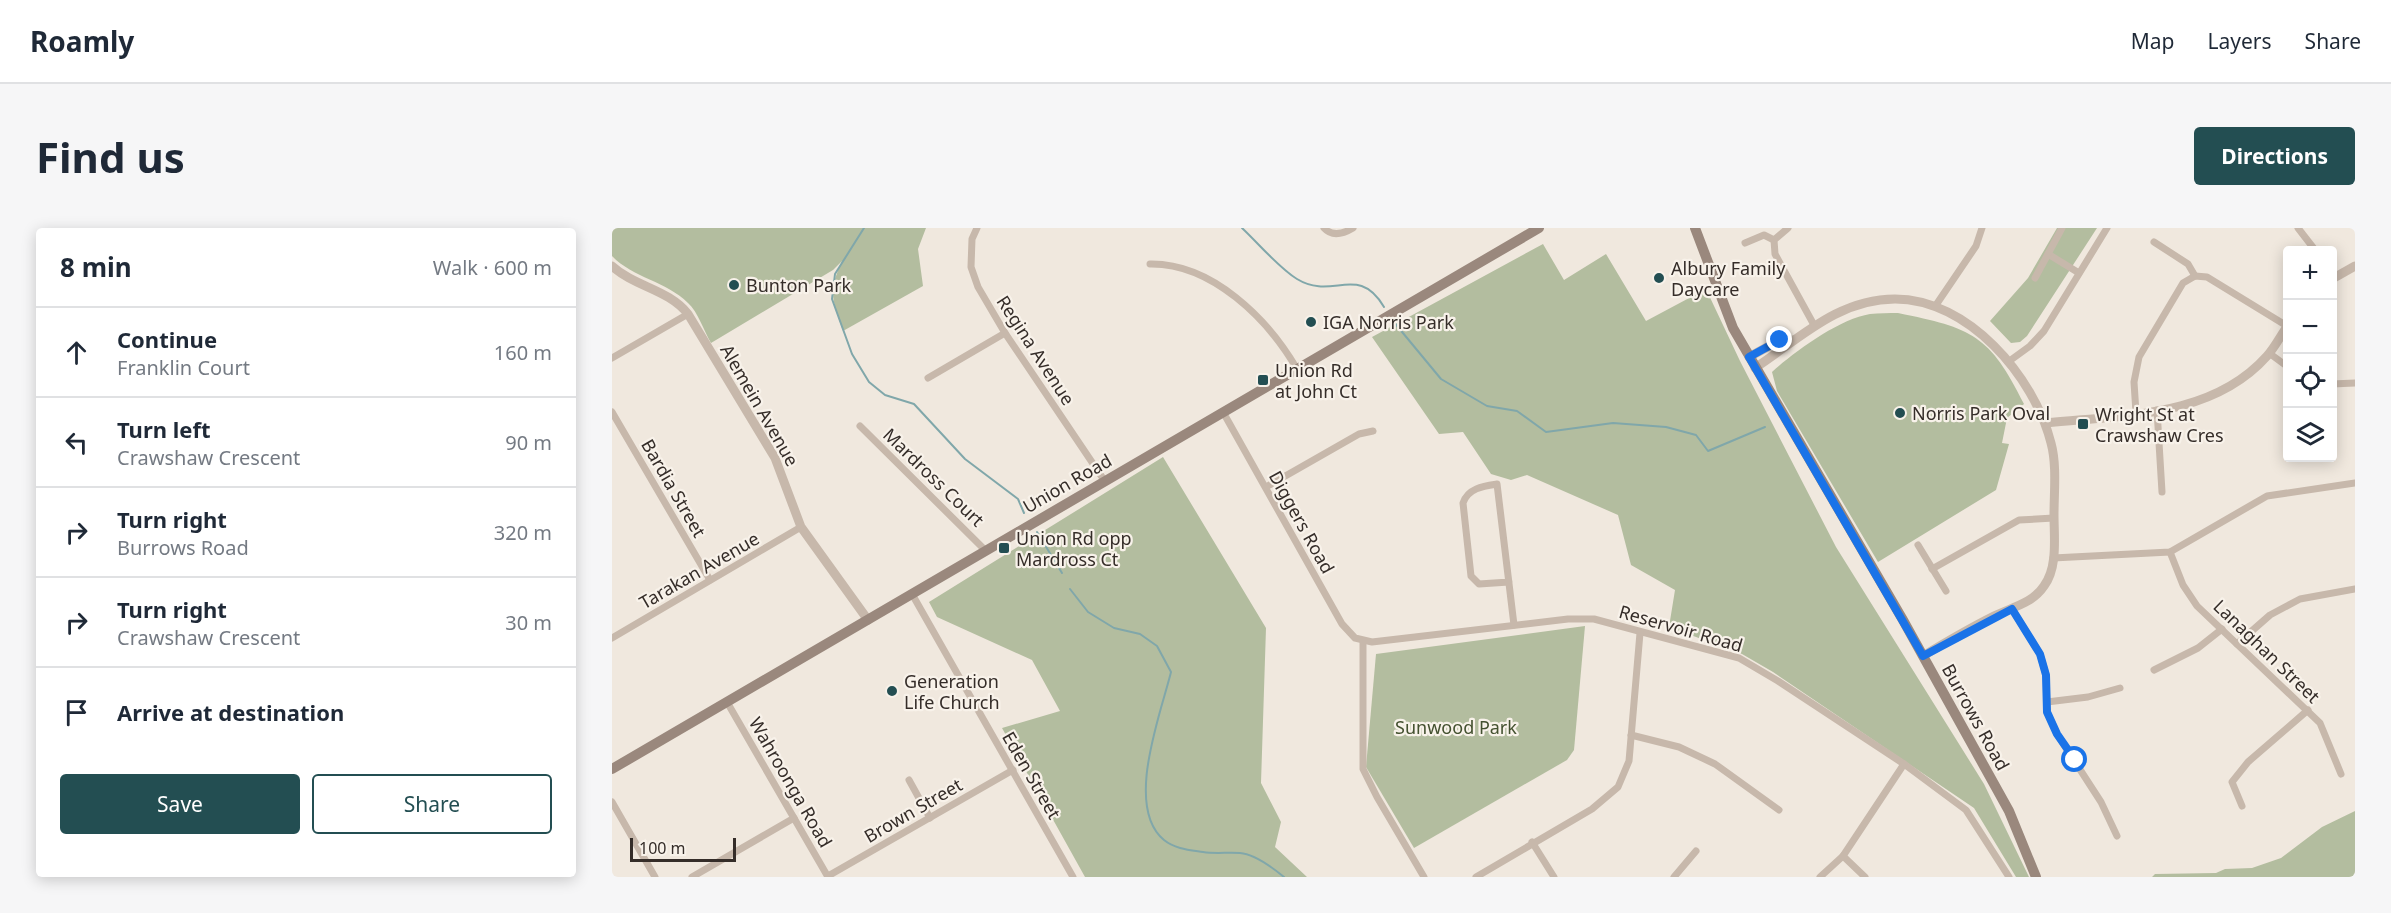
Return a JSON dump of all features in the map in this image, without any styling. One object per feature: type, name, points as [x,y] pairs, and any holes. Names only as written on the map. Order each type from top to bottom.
[{"type":"main road","name":"Union Road","points":[[612,770],[1104,480],[1539,228]]},
{"type":"main road","name":"Burrows Road","points":[[1695,228],[1725,312],[1755,368],[1923,656],[2009,811],[2036,877]]},
{"type":"street","name":"Regina Avenue","points":[[977,228],[972,239],[971,267],[978,287],[1005,333],[1104,480]]},
{"type":"street","points":[[1324,228],[1334,234],[1343,234],[1353,228]]},
{"type":"street","points":[[1774,240],[1788,228]]},
{"type":"street","points":[[1936,305],[1976,246],[1982,228]]},
{"type":"street","points":[[2035,278],[2062,228]]},
{"type":"street","points":[[2008,362],[2030,346],[2044,331],[2107,228]]},
{"type":"street","points":[[2298,228],[2312,246]]},
{"type":"street","points":[[1745,243],[1764,235],[1774,240]]},
{"type":"street","points":[[1774,240],[1775,254],[1814,325]]},
{"type":"street","points":[[2154,242],[2188,264],[2195,276]]},
{"type":"street","points":[[2048,254],[2079,273]]},
{"type":"street","points":[[1150,264],[1165,264],[1187,270],[1250,309],[1268,327],[1297,369]]},
{"type":"street","name":"Alemein Avenue","points":[[612,266],[636,282],[670,297],[688,314],[775,458],[801,527],[868,620]]},
{"type":"street","points":[[2337,274],[2355,266]]},
{"type":"street","points":[[2136,413],[2134,382],[2139,357],[2183,284],[2195,276],[2207,277],[2283,324]]},
{"type":"street","points":[[1755,368],[1814,325],[1857,304],[1907,300],[1936,305],[1983,334],[2008,362],[2046,423],[2052,446],[2054,518],[2053,558],[2044,587],[2029,600],[1923,656]]},
{"type":"street","points":[[612,358],[688,314]]},
{"type":"street","points":[[2046,423],[2136,413],[2190,404],[2221,392],[2248,373],[2269,353],[2283,332]]},
{"type":"street","points":[[928,378],[1005,333]]},
{"type":"street","points":[[1749,357],[1780,340],[1792,340]]},
{"type":"street","points":[[2269,353],[2283,363]]},
{"type":"street","points":[[2337,384],[2355,383]]},
{"type":"street","points":[[2157,410],[2162,492]]},
{"type":"street","name":"Bardia Street","points":[[612,412],[710,580]]},
{"type":"street","name":"Diggers Road","points":[[1223,412],[1342,624],[1354,638],[1363,641]]},
{"type":"street","name":"Mardross Court","points":[[860,426],[985,550]]},
{"type":"street","points":[[1266,487],[1359,434],[1373,430]]},
{"type":"street","points":[[2053,558],[2170,552],[2267,496],[2355,483]]},
{"type":"street","points":[[1509,582],[1479,585],[1471,576],[1463,503],[1465,497],[1481,486],[1497,484],[1509,582],[1514,625]]},
{"type":"street","points":[[1932,569],[2019,520],[2054,518]]},
{"type":"street","name":"Tarakan Avenue","points":[[612,638],[801,527]]},
{"type":"street","points":[[1918,545],[1946,591]]},
{"type":"street","name":"Lanaghan Street","points":[[2170,552],[2183,585],[2198,606],[2320,723],[2341,774]]},
{"type":"street","points":[[2237,644],[2270,615],[2300,599],[2355,589]]},
{"type":"street","name":"Eden Street","points":[[912,594],[1073,877]]},
{"type":"street","points":[[2012,609],[2040,654],[2046,675],[2047,712],[2057,734],[2101,802],[2117,836]]},
{"type":"street","name":"Reservoir Road","points":[[1363,641],[1372,642],[1514,625],[1594,619],[1739,658],[1779,681],[1904,764],[1966,810],[2008,877]]},
{"type":"street","points":[[2154,670],[2198,648],[2222,629]]},
{"type":"street","points":[[1476,877],[1532,842],[1592,809],[1618,787],[1629,760],[1640,633]]},
{"type":"street","points":[[1363,641],[1363,769],[1424,877]]},
{"type":"street","points":[[2047,702],[2088,697],[2120,688]]},
{"type":"street","name":"Wahroonga Road","points":[[727,702],[828,877]]},
{"type":"street","points":[[2242,806],[2232,782],[2248,762],[2308,710]]},
{"type":"street","points":[[1631,735],[1679,747],[1714,764],[1779,810]]},
{"type":"street","points":[[1820,877],[1843,856],[1904,764]]},
{"type":"street","name":"Brown Street","points":[[828,877],[1012,770]]},
{"type":"street","points":[[909,780],[930,818]]},
{"type":"street","points":[[612,802],[655,877]]},
{"type":"street","points":[[692,877],[794,818]]},
{"type":"street","points":[[1532,842],[1554,877]]},
{"type":"street","points":[[1674,877],[1696,851]]},
{"type":"street","points":[[1843,856],[1865,877]]},
{"type":"green space","name":"Bunton Park","points":[[612,228],[926,228],[918,249],[923,286],[843,331],[833,296],[833,288],[842,261],[833,270],[711,343],[698,316],[688,303],[670,289],[630,270],[612,256]]},
{"type":"green space","points":[[2057,228],[2097,228],[2027,336],[2020,342],[2011,343],[1990,321],[2028,278]]},
{"type":"green space","points":[[1543,244],[1564,280],[1606,254],[1646,321],[1706,289],[1740,361],[1836,547],[1984,784],[2029,877],[2016,877],[1974,808],[1773,672],[1742,654],[1669,627],[1675,590],[1631,565],[1618,515],[1527,475],[1511,480],[1491,474],[1463,432],[1439,434],[1372,337]]},
{"type":"green space","points":[[1898,313],[1944,324],[1976,338],[2000,363],[2024,404],[2007,418],[2002,443],[2009,444],[1996,490],[1878,562],[1777,391],[1772,372],[1805,346],[1845,322],[1870,314]]},
{"type":"green space","points":[[1163,457],[1266,628],[1261,783],[1281,822],[1275,847],[1307,877],[1085,877],[1002,728],[1060,711],[1032,660],[937,617],[929,602]]},
{"type":"green space","name":"Sunwood Park","points":[[1585,626],[1574,750],[1567,760],[1414,848],[1366,767],[1376,654]]},
{"type":"green space","points":[[2355,811],[2355,877],[2152,877],[2155,874],[2216,873],[2225,869],[2252,868],[2281,858],[2322,827]]},
{"type":"waterway","points":[[864,228],[835,274],[832,299],[852,354],[869,382],[885,395],[914,404],[965,459],[1018,499],[1024,513]]},
{"type":"waterway","points":[[1242,228],[1276,262],[1297,279],[1310,285],[1364,287],[1374,294],[1384,307]]},
{"type":"waterway","points":[[1393,321],[1441,379],[1487,406],[1517,411],[1546,432],[1613,423],[1666,427],[1696,435],[1708,451],[1765,427]]},
{"type":"waterway","points":[[1037,532],[1062,573]]},
{"type":"waterway","points":[[1070,589],[1088,612],[1114,628],[1140,634],[1157,646],[1171,672],[1154,734],[1146,783],[1147,806],[1152,825],[1164,840],[1173,845],[1208,853],[1246,854],[1264,862],[1284,877]]},
{"type":"place","name":"Albury Family Daycare","points":[[1659,278]]},
{"type":"place","name":"Bunton Park","points":[[734,285]]},
{"type":"place","name":"IGA Norris Park","points":[[1311,322]]},
{"type":"place","name":"Union Rd at John Ct","points":[[1263,380]]},
{"type":"place","name":"Norris Park Oval","points":[[1900,413]]},
{"type":"place","name":"Wright St at Crawshaw Cres","points":[[2083,424]]},
{"type":"place","name":"Union Rd opp Mardross Ct","points":[[1004,548]]},
{"type":"place","name":"Generation Life Church","points":[[892,691]]},
{"type":"route","points":[[1780,340],[1749,357],[1923,656],[1995,615],[2012,609],[2040,654],[2046,675],[2047,712],[2057,734],[2075,760]]}]
